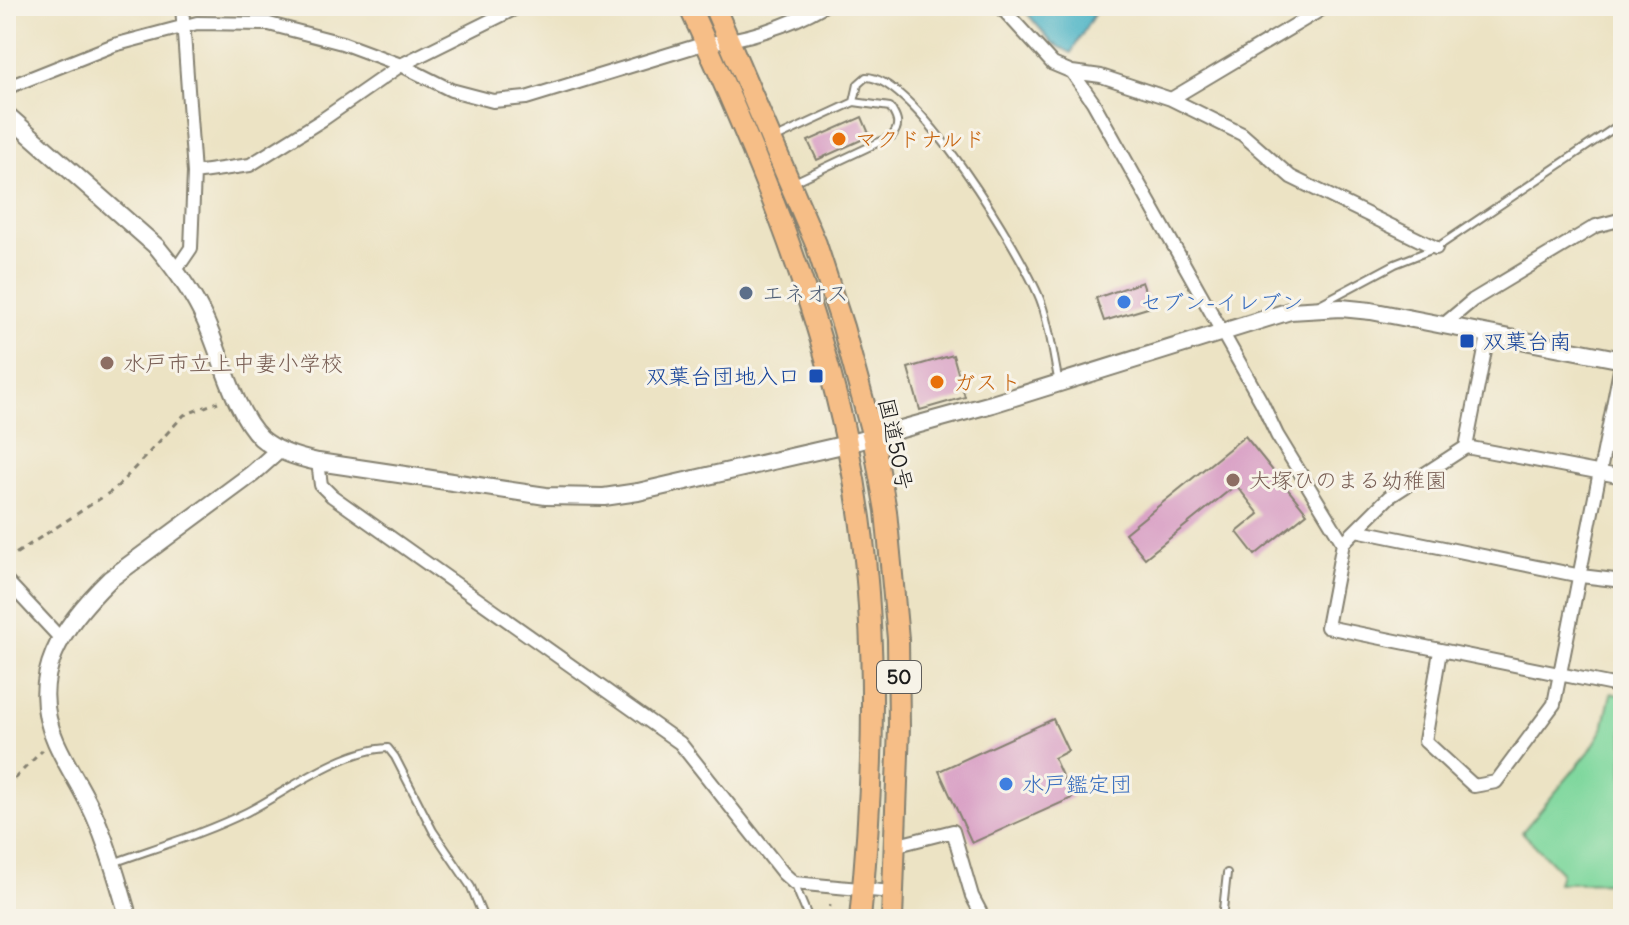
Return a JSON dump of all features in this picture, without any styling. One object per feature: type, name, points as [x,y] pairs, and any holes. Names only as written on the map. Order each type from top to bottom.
[{"type":"highway","name":"50","points":[[689,6],[794,256],[821,338],[847,444],[864,557],[871,655],[872,731],[860,919]]},
{"type":"highway","name":"国道50号","points":[[714,6],[816,244],[873,437],[886,511],[898,639],[899,727],[892,919]]},
{"type":"street","points":[[176,270],[191,248],[194,173],[182,6]]},
{"type":"street","points":[[194,173],[250,165],[401,65],[520,6]]},
{"type":"street","points":[[6,88],[114,45],[197,23],[269,24],[342,43],[401,65],[451,90],[493,101],[526,98],[706,43],[730,41],[790,21],[823,6]]},
{"type":"street","points":[[1000,6],[1053,64],[1171,99],[1242,134],[1291,177],[1436,248]]},
{"type":"street","points":[[1171,99],[1327,6]]},
{"type":"street","points":[[1072,72],[1093,102],[1277,435],[1343,543]]},
{"type":"street","points":[[6,114],[157,247],[176,270],[205,319],[249,423],[262,438],[279,450],[318,462],[546,496],[604,497],[638,492],[873,437],[1060,385],[1262,318],[1313,308],[1371,311],[1622,360],[1554,704],[1496,782],[1474,786],[1425,741],[1440,651]]},
{"type":"street","points":[[1442,326],[1473,300],[1596,226],[1622,223]]},
{"type":"street","points":[[1466,447],[1488,335]]},
{"type":"street","points":[[1623,477],[1466,447],[1389,497],[1343,543],[1327,627],[1623,687]]},
{"type":"street","points":[[129,919],[96,818],[56,742],[46,713],[44,687],[52,657],[61,639],[110,579],[252,474],[279,450]]},
{"type":"street","points":[[318,462],[321,485],[332,496],[680,743],[794,883],[892,892]]},
{"type":"street","points":[[1356,530],[1581,576],[1623,581]]},
{"type":"street","points":[[6,580],[61,639]]},
{"type":"street","points":[[894,846],[953,831],[972,896],[984,919]]},
{"type":"lane","points":[[854,102],[858,84],[866,77],[882,80],[936,131],[980,190],[1040,299],[1060,385]]},
{"type":"lane","points":[[773,139],[854,102],[880,103],[890,107],[898,122],[892,136],[792,184]]},
{"type":"lane","points":[[1313,308],[1395,264],[1436,248],[1623,122]]},
{"type":"lane","points":[[113,863],[245,813],[331,766],[378,748],[388,748],[433,831],[471,887],[484,919]]},
{"type":"lane","points":[[1222,919],[1227,873]]},
{"type":"lane","points":[[794,883],[809,919]]},
{"type":"path","points":[[6,560],[115,489],[184,415],[236,395]]},
{"type":"path","points":[[6,787],[43,750],[56,742]]},
{"type":"path","points":[[828,919],[830,905]]},
{"type":"path","points":[[924,919],[925,908]]},
{"type":"green space","points":[[1611,693],[1623,696],[1623,882],[1558,883],[1561,872],[1522,832],[1589,752],[1603,729]]},
{"type":"water","points":[[1021,6],[1099,6],[1071,53],[1052,43]]},
{"type":"building","name":"マクドナルド","points":[[862,117],[870,136],[817,160],[808,141]]},
{"type":"building","name":"セブン-イレブン","points":[[1142,282],[1151,307],[1104,321],[1096,298]]},
{"type":"building","name":"ガスト","points":[[953,355],[965,397],[920,410],[908,368]]},
{"type":"building","points":[[1245,436],[1307,513],[1255,555],[1237,532],[1259,514],[1236,485],[1145,558],[1125,533]]},
{"type":"building","name":"水戸鑑定団","points":[[1053,719],[1068,751],[1054,758],[1072,798],[972,843],[939,771]]},
{"type":"place","name":"マクドナルド","points":[[839,139]]},
{"type":"place","name":"エネオス","points":[[746,293]]},
{"type":"place","name":"セブン-イレブン","points":[[1124,302]]},
{"type":"place","name":"双葉台南","points":[[1467,341]]},
{"type":"place","name":"水戸市立上中妻小学校","points":[[107,363]]},
{"type":"place","name":"双葉台団地入口","points":[[816,376]]},
{"type":"place","name":"ガスト","points":[[937,382]]},
{"type":"place","name":"大塚ひのまる幼稚園","points":[[1233,480]]},
{"type":"place","name":"水戸鑑定団","points":[[1006,784]]}]
